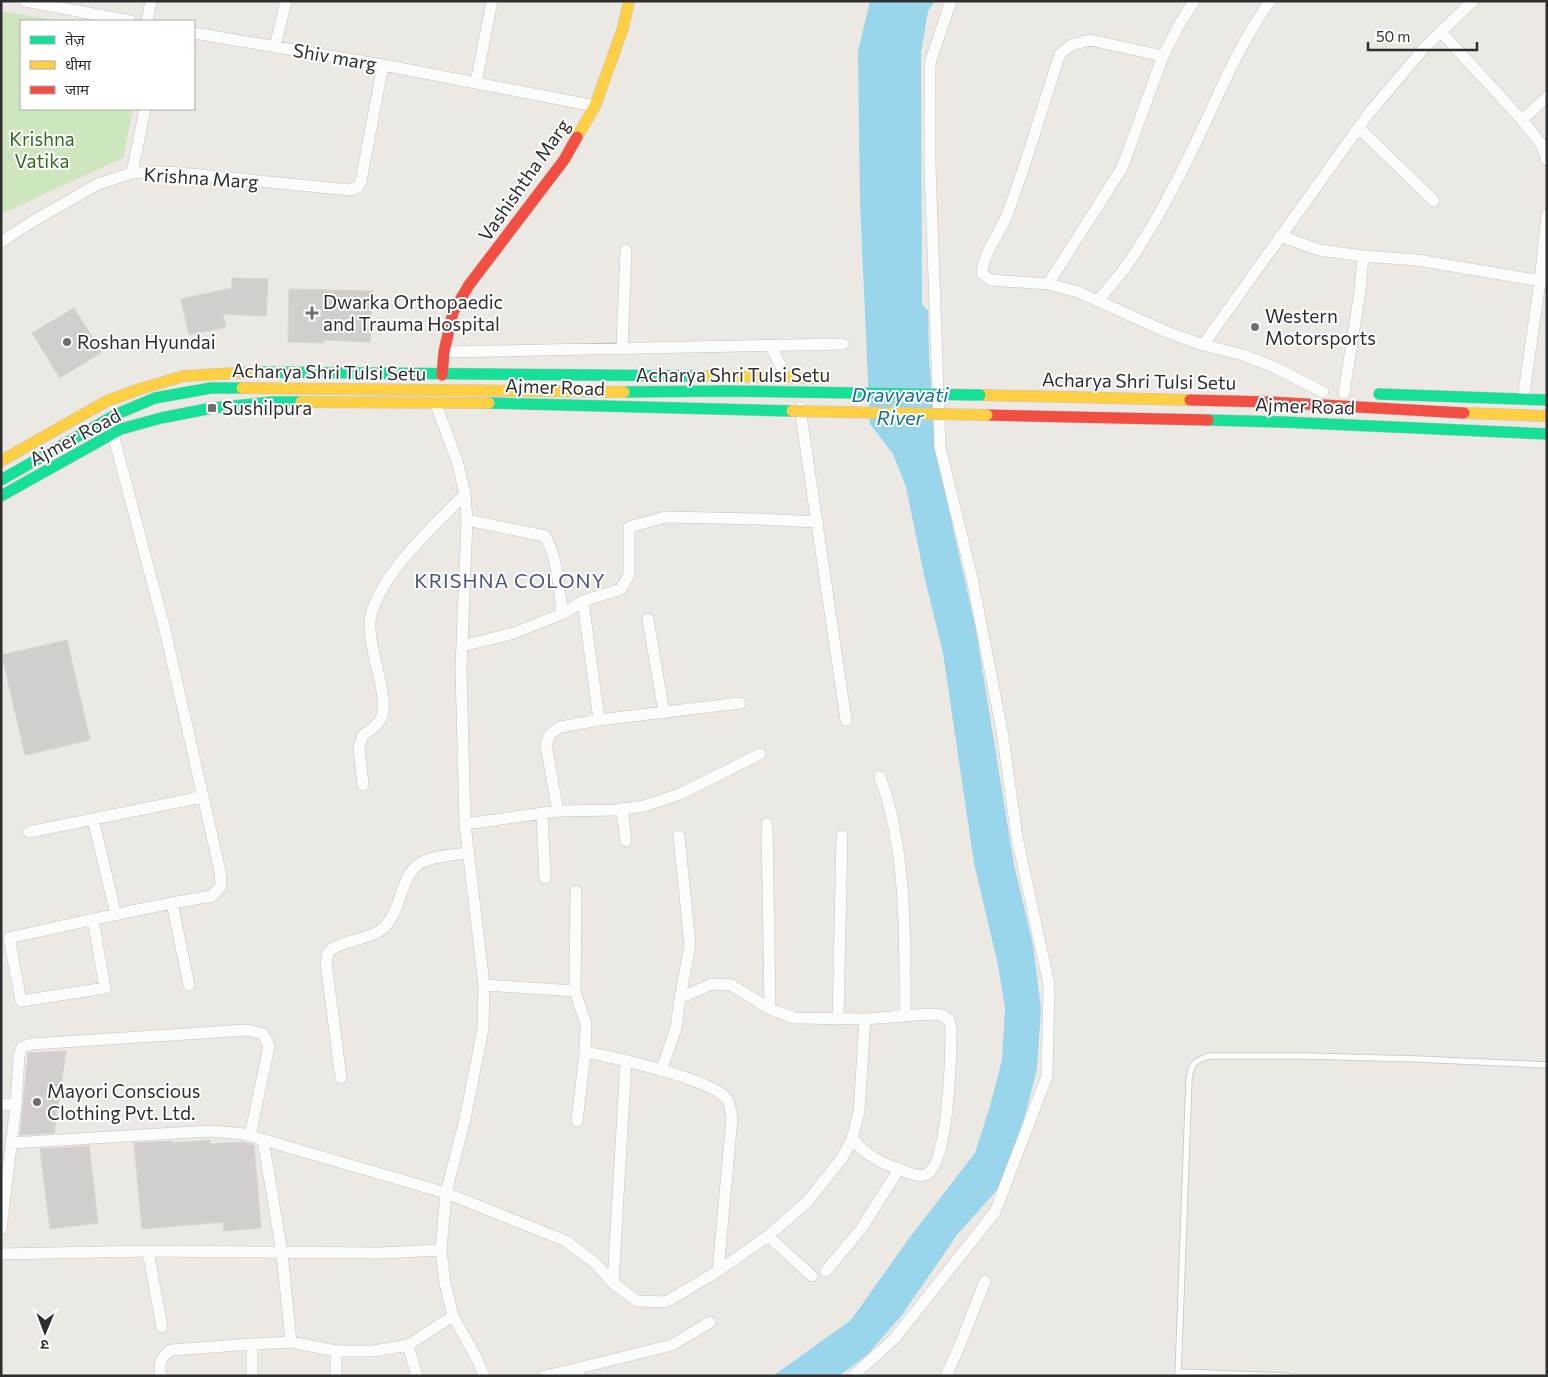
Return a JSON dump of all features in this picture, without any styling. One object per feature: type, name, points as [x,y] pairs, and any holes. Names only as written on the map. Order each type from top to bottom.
[{"type":"main road","name":"Vashishtha Marg","points":[[442,375],[444,352],[453,312],[469,285],[564,160],[595,106],[623,28],[629,1]]},
{"type":"main road","name":"Ajmer Road","points":[[1,461],[107,401],[184,376],[263,372],[836,378]]},
{"type":"main road","points":[[922,380],[951,381]]},
{"type":"main road","name":"Acharya Shri Tulsi Setu","points":[[1,480],[116,414],[155,398],[211,388],[544,392],[726,391],[1048,396],[1270,402],[1547,416]]},
{"type":"main road","name":"Ajmer Road","points":[[1294,391],[1547,400]]},
{"type":"main road","name":"Ajmer Road","points":[[1,496],[121,429],[161,418],[212,408],[273,402],[435,402],[1283,422],[1547,434]]},
{"type":"street","points":[[25,1],[125,20]]},
{"type":"street","points":[[147,20],[151,1]]},
{"type":"street","points":[[275,47],[286,1]]},
{"type":"street","points":[[476,83],[492,1]]},
{"type":"street","points":[[854,1376],[894,1339],[995,1212],[1047,1076],[1050,985],[1017,837],[1002,731],[972,578],[940,447],[930,176],[930,63],[951,1]]},
{"type":"street","points":[[1048,284],[1122,168],[1164,56],[1179,25],[1194,1]]},
{"type":"street","points":[[1098,301],[1126,266],[1166,201],[1199,136],[1224,79],[1253,24],[1270,1]]},
{"type":"street","points":[[1203,345],[1358,128],[1425,47],[1473,1]]},
{"type":"street","points":[[1441,32],[1522,120],[1541,144],[1547,160]]},
{"type":"street","name":"Shiv marg","points":[[195,33],[383,65],[595,106]]},
{"type":"street","points":[[1164,56],[1090,40],[1071,45],[1060,54],[1015,194],[1002,228],[982,264],[982,274],[991,280],[1048,284],[1078,292],[1167,332],[1274,367],[1323,392]]},
{"type":"street","name":"Krishna Marg","points":[[1,242],[98,184],[132,173],[169,172],[350,190],[358,187],[361,181],[383,65]]},
{"type":"street","points":[[1522,120],[1547,97]]},
{"type":"street","points":[[132,173],[145,110]]},
{"type":"street","points":[[1358,128],[1434,201]]},
{"type":"street","points":[[1523,399],[1543,282],[1547,215]]},
{"type":"street","points":[[1280,236],[1319,250],[1363,256],[1417,260],[1543,282]]},
{"type":"street","points":[[622,348],[626,250]]},
{"type":"street","points":[[1354,394],[1363,256]]},
{"type":"street","points":[[444,352],[843,344]]},
{"type":"street","points":[[771,346],[801,409],[846,720]]},
{"type":"street","points":[[435,402],[457,461],[465,494],[467,520],[460,668],[464,824],[484,985],[483,1029],[454,1166],[446,1193],[441,1250],[445,1283],[453,1316],[477,1359],[484,1376]]},
{"type":"street","points":[[93,920],[105,988],[21,1001],[8,938],[172,903],[212,896],[220,886],[220,871],[165,630],[113,434]]},
{"type":"street","points":[[363,785],[359,748],[362,735],[381,719],[383,701],[371,642],[371,616],[384,588],[408,554],[465,494]]},
{"type":"street","points":[[462,646],[514,633],[562,614],[583,601],[622,589],[630,575],[629,526],[664,518],[818,522]]},
{"type":"street","points":[[467,520],[545,536],[556,570],[562,614]]},
{"type":"street","points":[[583,601],[599,720]]},
{"type":"street","points":[[648,619],[664,712]]},
{"type":"street","points":[[558,811],[546,744],[550,734],[560,727],[599,720],[740,703]]},
{"type":"street","points":[[464,824],[558,811],[622,809],[644,806],[680,794],[760,754]]},
{"type":"street","points":[[880,777],[888,799],[903,897],[905,1016]]},
{"type":"street","points":[[29,832],[202,797]]},
{"type":"street","points":[[622,809],[626,841]]},
{"type":"street","points":[[542,814],[545,878]]},
{"type":"street","points":[[93,819],[116,915]]},
{"type":"street","points":[[767,824],[770,1009]]},
{"type":"street","points":[[661,1071],[676,1028],[690,945],[679,836]]},
{"type":"street","points":[[838,1019],[842,836]]},
{"type":"street","points":[[341,1078],[326,963],[329,952],[340,945],[367,938],[381,930],[390,921],[409,877],[419,864],[433,859],[467,853]]},
{"type":"street","points":[[576,891],[575,991],[586,1024],[585,1052],[577,1122]]},
{"type":"street","points":[[172,903],[189,985]]},
{"type":"street","points":[[680,998],[712,984],[731,985],[770,1009],[794,1018],[865,1019],[941,1015],[948,1020],[952,1028],[950,1090],[946,1122],[935,1164],[931,1171],[926,1175],[916,1175],[880,1162],[864,1152],[852,1139]]},
{"type":"street","points":[[484,985],[575,991]]},
{"type":"street","points":[[12,1142],[210,1132],[244,1134],[446,1193],[566,1241],[595,1263],[613,1283],[637,1301],[666,1302],[718,1271],[768,1236],[807,1202],[842,1158],[852,1139],[859,1112],[865,1019]]},
{"type":"street","points":[[1,1229],[16,1105],[19,1056],[22,1048],[32,1044],[247,1030],[263,1034],[269,1046],[250,1136]]},
{"type":"street","points":[[585,1052],[626,1060],[708,1086],[726,1099],[732,1118],[718,1271]]},
{"type":"street","points":[[613,1283],[626,1060]]},
{"type":"street","points":[[1,1104],[16,1105]]},
{"type":"street","points":[[263,1140],[282,1253],[291,1342]]},
{"type":"street","points":[[826,1271],[861,1229],[899,1169]]},
{"type":"street","points":[[768,1236],[812,1276]]},
{"type":"street","points":[[1,1254],[148,1251],[380,1253],[441,1250]]},
{"type":"street","points":[[148,1251],[162,1327]]},
{"type":"street","points":[[946,1376],[985,1281]]},
{"type":"street","points":[[161,1376],[159,1366],[162,1356],[171,1350],[291,1342],[336,1350],[374,1351],[408,1346],[453,1316]]},
{"type":"street","points":[[545,1376],[578,1373],[672,1345],[710,1322]]},
{"type":"street","points":[[252,1344],[252,1376]]},
{"type":"street","points":[[408,1346],[417,1376]]},
{"type":"street","points":[[336,1350],[336,1376]]},
{"type":"lane","points":[[1288,1376],[1178,1374],[1189,1080],[1190,1068],[1196,1060],[1209,1056],[1306,1056],[1417,1058],[1547,1066]]},
{"type":"green space","name":"Krishna Vatika","points":[[1,11],[55,20],[20,20],[20,110],[133,110],[123,158],[1,214]]},
{"type":"water","name":"Dravyavati River","points":[[870,1],[935,1],[928,11],[921,53],[922,304],[928,310],[934,424],[949,510],[976,630],[1014,865],[1033,945],[1041,1009],[1037,1069],[1026,1112],[1009,1164],[997,1190],[957,1235],[902,1315],[868,1354],[839,1376],[773,1376],[851,1320],[910,1237],[975,1153],[1002,1060],[1005,1008],[998,965],[974,863],[943,653],[924,575],[906,487],[893,454],[870,424],[860,203],[858,51]]},
{"type":"building","points":[[232,278],[268,279],[266,316],[223,314],[226,327],[189,335],[181,299],[232,288]]},
{"type":"building","points":[[289,289],[373,291],[370,342],[324,340],[324,343],[288,342]]},
{"type":"building","name":"Roshan Hyundai","points":[[74,308],[102,352],[60,378],[32,333]]},
{"type":"building","points":[[67,640],[90,740],[25,755],[2,655]]},
{"type":"building","points":[[66,1051],[54,1133],[20,1135],[28,1053]]},
{"type":"building","points":[[210,1140],[210,1144],[243,1142],[254,1145],[261,1228],[224,1231],[223,1222],[142,1229],[134,1143]]},
{"type":"building","points":[[89,1146],[98,1223],[50,1229],[40,1149]]},
{"type":"traffic: fast","points":[[256,372],[704,376]]},
{"type":"traffic: fast","points":[[1,480],[117,414],[155,398],[211,388],[242,388]]},
{"type":"traffic: fast","points":[[624,392],[726,391],[980,395]]},
{"type":"traffic: fast","points":[[1379,394],[1547,400]]},
{"type":"traffic: fast","points":[[1,496],[121,429],[161,418],[212,408],[273,402],[301,402]]},
{"type":"traffic: fast","points":[[489,403],[792,411]]},
{"type":"traffic: fast","points":[[1208,420],[1547,434]]},
{"type":"traffic: slow","points":[[577,137],[595,106],[623,28],[629,1]]},
{"type":"traffic: slow","points":[[1,461],[107,401],[140,389],[184,376],[256,372]]},
{"type":"traffic: slow","points":[[704,376],[779,377]]},
{"type":"traffic: slow","points":[[779,377],[824,378]]},
{"type":"traffic: slow","points":[[242,388],[624,392]]},
{"type":"traffic: slow","points":[[980,395],[1190,400]]},
{"type":"traffic: slow","points":[[301,402],[489,403]]},
{"type":"traffic: slow","points":[[792,411],[987,415]]},
{"type":"traffic: slow","points":[[1464,413],[1547,416]]},
{"type":"traffic: jam","points":[[442,375],[444,352],[453,312],[469,285],[564,160],[577,137]]},
{"type":"traffic: jam","points":[[1190,400],[1270,402],[1464,413]]},
{"type":"traffic: jam","points":[[987,415],[1208,420]]},
{"type":"place","name":"Dwarka Orthopaedic and Trauma Hospital","points":[[312,313]]},
{"type":"place","name":"Western Motorsports","points":[[1255,327]]},
{"type":"place","name":"Roshan Hyundai","points":[[67,342]]},
{"type":"place","name":"Sushilpura","points":[[212,408]]},
{"type":"place","name":"Mayori Conscious Clothing Pvt. Ltd.","points":[[37,1102]]},
{"type":"district","name":"KRISHNA COLONY","points":[[510,581]]}]
